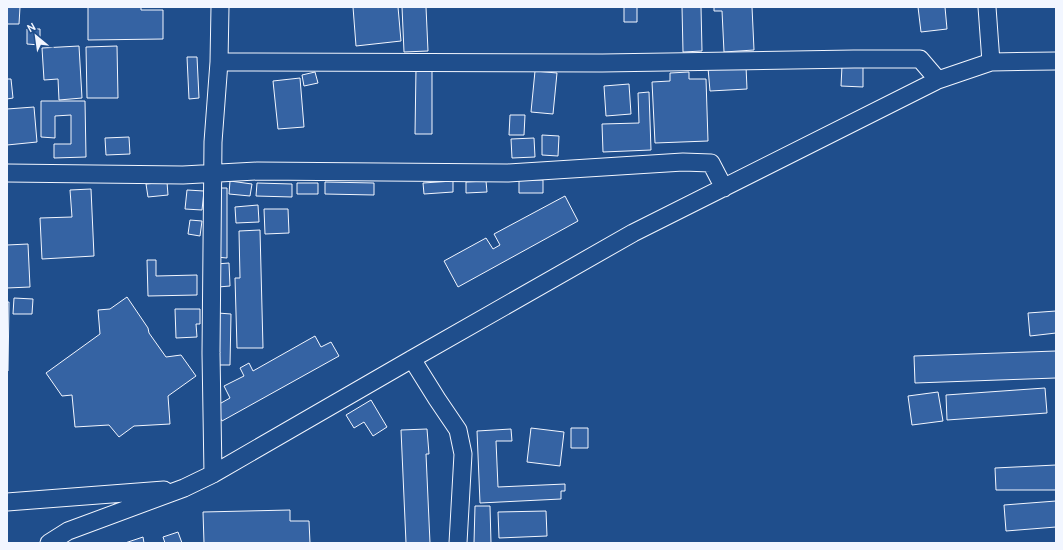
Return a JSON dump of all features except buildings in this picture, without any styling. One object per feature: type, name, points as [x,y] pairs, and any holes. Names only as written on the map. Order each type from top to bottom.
[{"type":"street","points":[[213,474],[211,353],[213,142],[219,62],[220,7]]},
{"type":"street","points":[[987,7],[990,62]]},
{"type":"street","points":[[219,62],[602,62],[854,58],[920,59],[938,80]]},
{"type":"street","points":[[49,543],[68,531],[184,488],[213,474],[633,233],[938,80],[990,62],[1056,61]]},
{"type":"street","points":[[7,173],[183,175],[257,171],[508,173],[683,162],[711,163],[724,188]]},
{"type":"street","points":[[412,359],[458,430],[463,454],[458,543]]},
{"type":"street","points":[[7,502],[184,488]]}]
